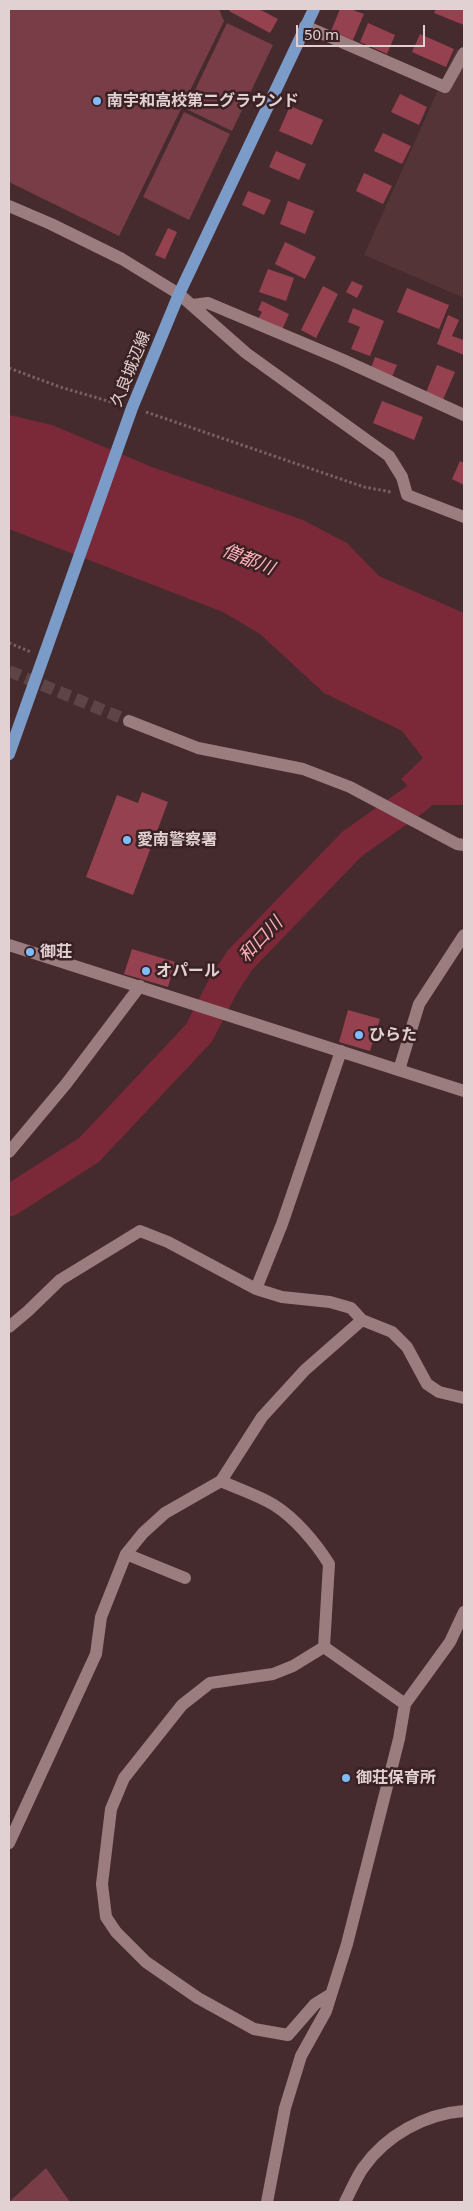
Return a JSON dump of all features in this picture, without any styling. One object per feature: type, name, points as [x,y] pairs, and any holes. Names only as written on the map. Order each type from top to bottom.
[{"type":"main road","name":"久良城辺線","points":[[9,754],[132,408],[180,294],[314,9]]},
{"type":"street","points":[[305,26],[445,87],[464,52]]},
{"type":"street","points":[[9,206],[51,224],[122,259],[180,294],[214,327],[246,353],[389,456],[402,477],[407,495],[464,517]]},
{"type":"street","points":[[193,305],[208,303],[341,359],[464,415]]},
{"type":"street","points":[[129,721],[198,748],[303,769],[350,787],[457,844],[464,845]]},
{"type":"street","points":[[399,1070],[419,1004],[464,935]]},
{"type":"street","points":[[9,945],[464,1091]]},
{"type":"street","points":[[9,1152],[66,1084],[140,986]]},
{"type":"street","points":[[256,1289],[282,1224],[341,1051]]},
{"type":"street","points":[[9,1326],[28,1311],[60,1280],[140,1231],[168,1242],[256,1289],[282,1297],[330,1302],[351,1308],[362,1320],[392,1332],[407,1347],[427,1384],[439,1392],[464,1398]]},
{"type":"street","points":[[9,1843],[96,1654],[101,1617],[126,1554],[142,1533],[165,1513],[221,1481],[262,1417],[305,1370],[362,1320]]},
{"type":"street","points":[[221,1481],[274,1505],[292,1520],[322,1552],[330,1564],[324,1647]]},
{"type":"street","points":[[126,1554],[185,1578]]},
{"type":"street","points":[[267,2202],[287,2099],[301,2056],[326,2011],[347,1944],[399,1739],[405,1704],[450,1642],[464,1612]]},
{"type":"street","points":[[324,1647],[405,1704]]},
{"type":"street","points":[[324,1647],[293,1666],[274,1674],[210,1683],[182,1705],[124,1778],[111,1809],[102,1884],[106,1917],[116,1932],[146,1962],[198,1998],[254,2029],[288,2035],[315,2004],[331,1994]]},
{"type":"street","points":[[346,2202],[363,2168],[385,2144],[418,2122],[446,2112],[464,2111]]},
{"type":"path","points":[[9,368],[60,388],[132,408],[364,487],[407,495]]},
{"type":"path","points":[[9,644],[44,657]]},
{"type":"shaded area","name":"南宇和高校第二グラウンド","points":[[9,9],[219,9],[224,21],[119,236],[9,182]]},
{"type":"shaded area","points":[[227,23],[273,45],[232,131],[186,109]]},
{"type":"shaded area","points":[[464,49],[464,298],[364,255],[456,50]]},
{"type":"shaded area","points":[[184,112],[230,134],[189,220],[143,197]]},
{"type":"shaded area","points":[[46,2168],[70,2202],[9,2202]]},
{"type":"water","name":"僧都川","points":[[9,415],[52,425],[152,467],[303,520],[347,543],[379,576],[464,613],[464,805],[425,805],[401,779],[423,758],[402,731],[324,693],[260,634],[223,612],[9,529]]},
{"type":"building","points":[[230,9],[259,9],[278,19],[270,33],[229,11]]},
{"type":"building","points":[[340,9],[350,9],[364,14],[353,40],[331,31]]},
{"type":"building","points":[[436,9],[464,9],[464,25],[434,13]]},
{"type":"building","points":[[368,23],[395,35],[387,54],[360,42]]},
{"type":"building","points":[[420,34],[454,49],[446,67],[412,52]]},
{"type":"building","points":[[400,94],[427,107],[419,125],[391,112]]},
{"type":"building","points":[[290,106],[323,120],[312,145],[279,131]]},
{"type":"building","points":[[383,133],[411,146],[402,164],[374,151]]},
{"type":"building","points":[[276,151],[306,164],[299,180],[269,167]]},
{"type":"building","points":[[364,173],[392,186],[383,204],[356,191]]},
{"type":"building","points":[[248,191],[271,200],[264,215],[242,205]]},
{"type":"building","points":[[288,201],[314,211],[305,234],[280,224]]},
{"type":"building","points":[[168,228],[177,232],[165,259],[155,255]]},
{"type":"building","points":[[285,242],[316,257],[305,279],[275,264]]},
{"type":"building","points":[[268,269],[294,278],[286,301],[259,292]]},
{"type":"building","points":[[352,281],[363,286],[357,298],[346,292]]},
{"type":"building","points":[[323,286],[338,294],[316,338],[301,330]]},
{"type":"building","points":[[407,288],[449,305],[439,329],[397,312]]},
{"type":"building","points":[[262,301],[289,314],[282,330],[258,319],[262,312],[258,310]]},
{"type":"building","points":[[353,308],[384,321],[370,356],[351,349],[360,327],[348,322]]},
{"type":"building","points":[[448,315],[459,320],[452,336],[464,340],[464,355],[437,344]]},
{"type":"building","points":[[375,357],[397,365],[391,379],[370,371]]},
{"type":"building","points":[[437,365],[455,372],[442,402],[425,395]]},
{"type":"building","points":[[382,401],[423,417],[414,440],[373,423]]},
{"type":"building","points":[[460,461],[464,463],[464,485],[452,479]]},
{"type":"building","name":"愛南警察署","points":[[142,792],[168,802],[133,895],[86,877],[117,795],[138,803]]},
{"type":"building","points":[[132,949],[175,962],[168,987],[124,974]]},
{"type":"building","points":[[348,1010],[380,1019],[370,1051],[339,1042]]},
{"type":"waterway","name":"和口川","points":[[9,1201],[89,1150],[199,1033],[223,986],[240,960],[352,844],[417,798],[464,751]]},
{"type":"tunnel","points":[[9,671],[129,721]]},
{"type":"place","name":"南宇和高校第二グラウンド","points":[[97,101]]},
{"type":"place","name":"愛南警察署","points":[[127,840]]},
{"type":"place","name":"御荘","points":[[30,952]]},
{"type":"place","name":"オパール","points":[[146,971]]},
{"type":"place","name":"ひらた","points":[[359,1035]]},
{"type":"place","name":"御荘保育所","points":[[346,1778]]}]
